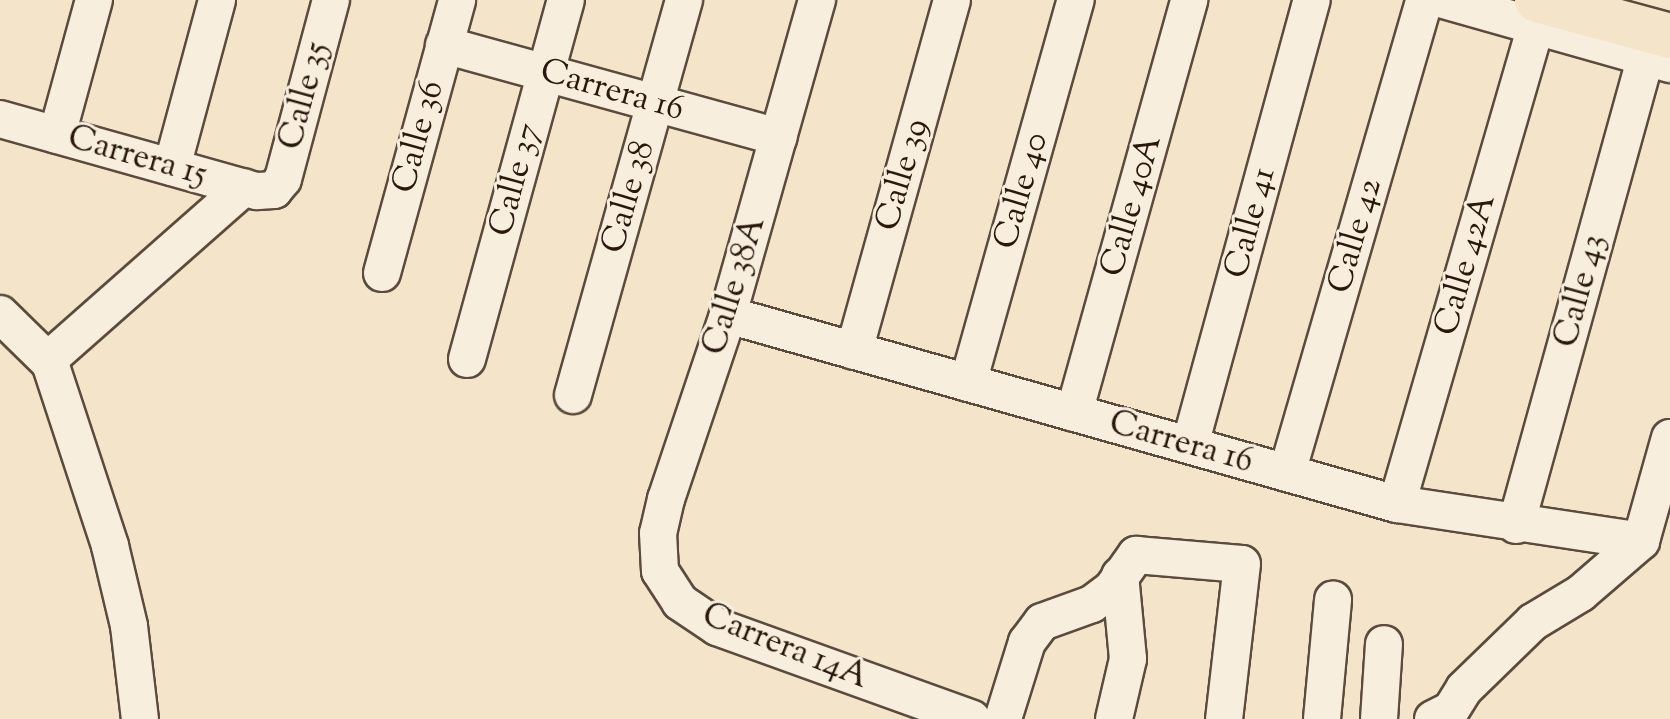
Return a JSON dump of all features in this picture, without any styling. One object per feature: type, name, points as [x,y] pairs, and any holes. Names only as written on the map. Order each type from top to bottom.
[{"type":"highway","points":[[1537,13],[1662,52]]},
{"type":"street","points":[[57,135],[94,0]]},
{"type":"street","points":[[172,167],[217,0]]},
{"type":"street","name":"Calle 36","points":[[382,273],[457,0]]},
{"type":"street","name":"Calle 37","points":[[467,359],[566,0]]},
{"type":"street","name":"Calle 38","points":[[573,395],[684,0]]},
{"type":"street","name":"Calle 38A","points":[[660,571],[658,533],[666,499],[728,315],[817,0]]},
{"type":"street","name":"Calle 39","points":[[854,351],[952,0]]},
{"type":"street","name":"Calle 40","points":[[968,383],[1076,0]]},
{"type":"street","name":"Calle 40A","points":[[1074,413],[1189,0]]},
{"type":"street","name":"Calle 41","points":[[1190,445],[1312,0]]},
{"type":"street","name":"Calle 42","points":[[1287,473],[1424,0]]},
{"type":"street","points":[[1444,0],[1537,13]]},
{"type":"street","name":"Calle 35","points":[[259,189],[283,179],[321,2]]},
{"type":"street","name":"Calle 42A","points":[[1397,504],[1537,13]]},
{"type":"street","name":"Carrera 16","points":[[444,45],[779,137]]},
{"type":"street","name":"Calle 43","points":[[1516,525],[1662,52]]},
{"type":"street","name":"Carrera 15","points":[[0,119],[259,189]]},
{"type":"street","points":[[48,360],[259,189]]},
{"type":"street","points":[[0,314],[48,360],[110,546],[129,626],[140,719]]},
{"type":"street","name":"Carrera 16","points":[[728,315],[1397,504],[1516,525],[1641,541]]},
{"type":"street","points":[[1433,719],[1457,705],[1464,689],[1533,622],[1581,593],[1641,541],[1670,438]]},
{"type":"street","points":[[1003,719],[1027,642],[1042,622],[1092,604],[1136,555],[1242,564],[1224,719]]},
{"type":"street","name":"Carrera 14A","points":[[660,571],[680,602],[717,627],[972,719]]},
{"type":"street","points":[[1114,719],[1128,659],[1120,575]]},
{"type":"street","points":[[1322,719],[1333,600]]},
{"type":"street","points":[[1379,719],[1384,644]]}]
